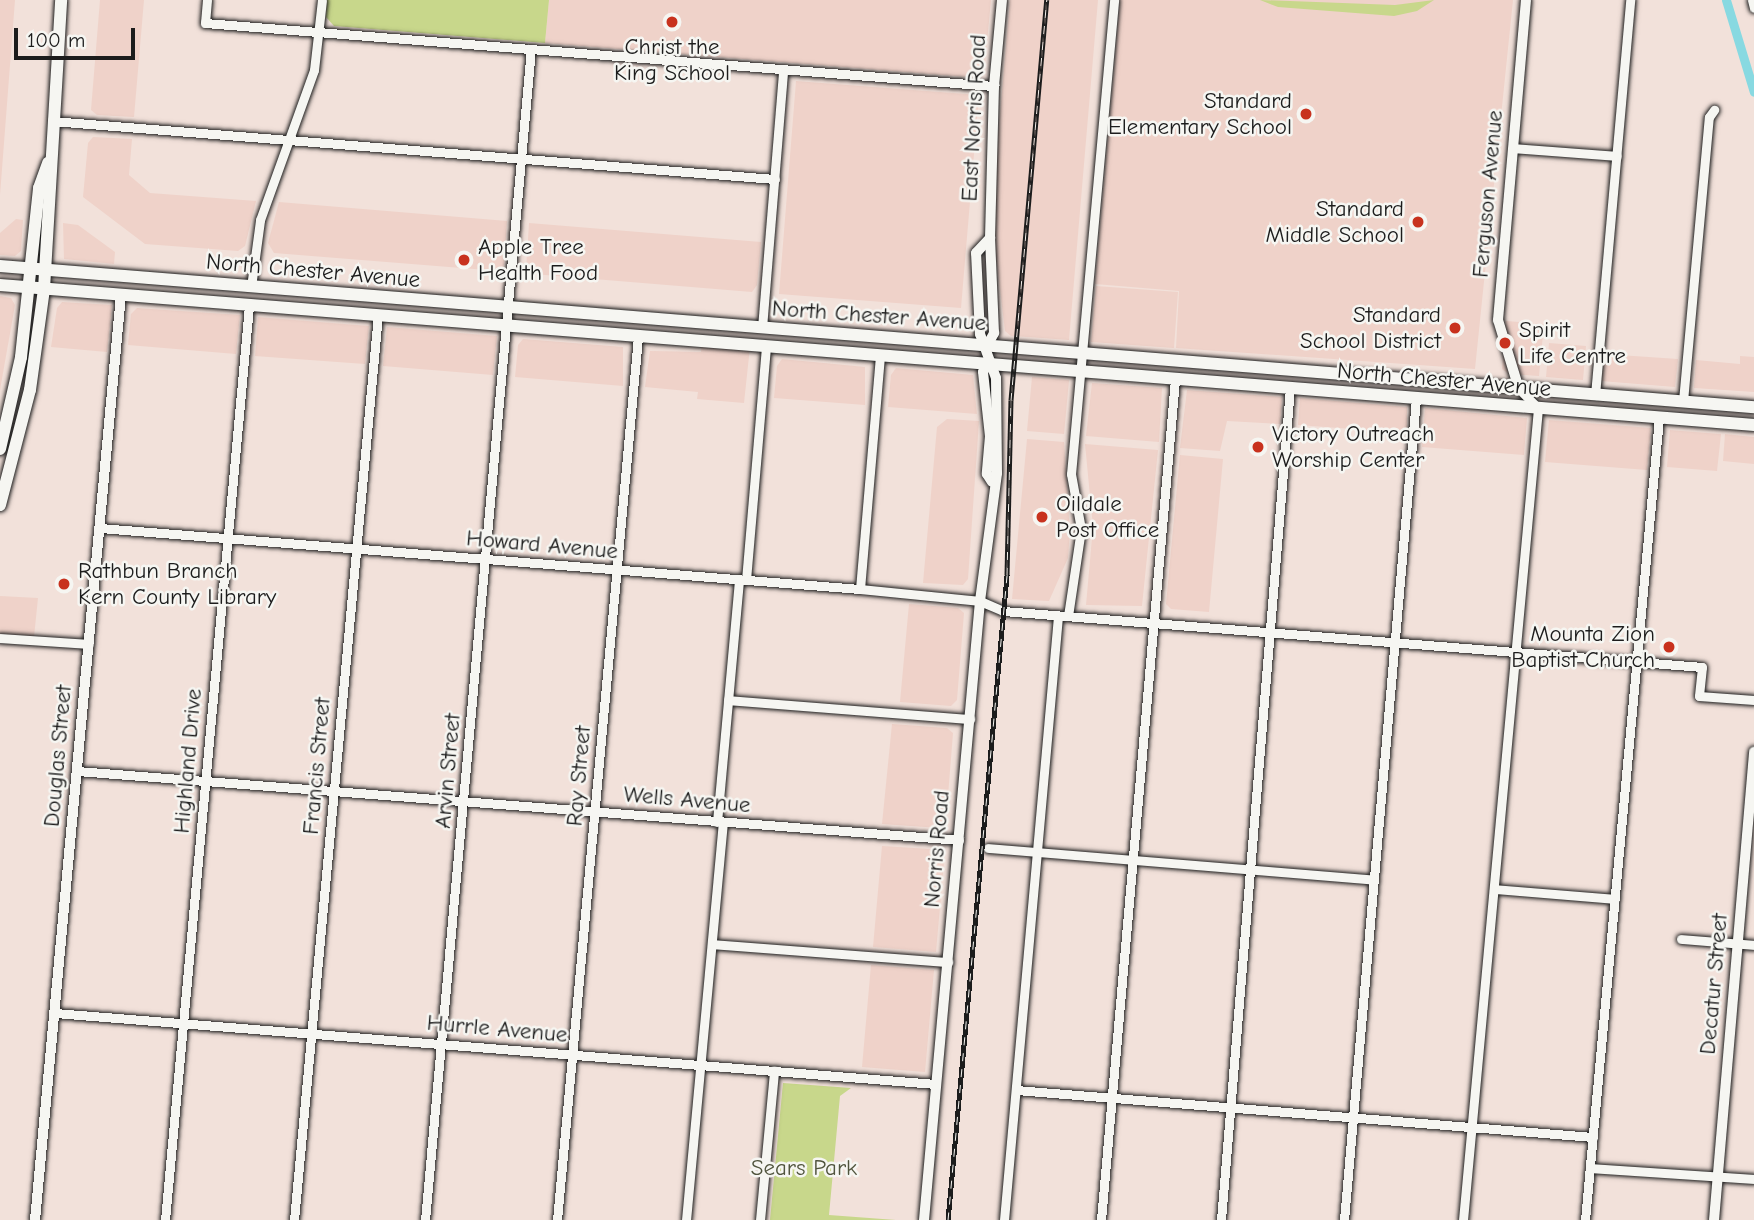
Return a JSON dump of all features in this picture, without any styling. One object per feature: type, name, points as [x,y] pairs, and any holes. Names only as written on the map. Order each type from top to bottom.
[{"type":"main road","points":[[0,449],[21,357],[39,188],[48,163],[61,0]]},
{"type":"main road","points":[[1,499],[30,390],[54,188],[48,163]]},
{"type":"main road","name":"North Chester Avenue","points":[[0,267],[31,278],[121,295],[1754,425]]},
{"type":"main road","name":"North Chester Avenue","points":[[0,285],[31,278],[251,287],[1754,407]]},
{"type":"main road","points":[[249,305],[254,299],[289,290]]},
{"type":"main road","points":[[729,344],[758,336],[762,328]]},
{"type":"main road","points":[[1643,417],[1672,411],[1683,401]]},
{"type":"street","points":[[207,0],[205,23],[994,86]]},
{"type":"street","points":[[251,287],[260,220],[314,70],[322,0]]},
{"type":"street","name":"East Norris Road","points":[[988,363],[988,344],[994,333],[990,238],[994,86],[1002,0]]},
{"type":"street","points":[[1004,1220],[1037,852],[1063,616],[1081,529],[1071,474],[1114,0]]},
{"type":"street","name":"Ferguson Avenue","points":[[1520,389],[1498,320],[1525,0]]},
{"type":"street","points":[[1595,394],[1630,0]]},
{"type":"street","points":[[1752,0],[1754,8]]},
{"type":"street","name":"Arvin Street","points":[[425,1220],[488,560],[531,49]]},
{"type":"street","points":[[762,328],[783,71]]},
{"type":"street","points":[[1683,401],[1709,117],[1714,110]]},
{"type":"street","points":[[52,121],[775,179]]},
{"type":"street","points":[[1513,148],[1617,156]]},
{"type":"street","name":"Douglas Street","points":[[35,1220],[121,295]]},
{"type":"street","name":"Highland Drive","points":[[165,1220],[249,305]]},
{"type":"street","name":"Francis Street","points":[[294,1220],[378,315]]},
{"type":"street","name":"Ray Street","points":[[557,1220],[638,336]]},
{"type":"street","points":[[686,1220],[712,944],[728,700],[743,580],[766,346]]},
{"type":"street","points":[[860,589],[880,356]]},
{"type":"street","name":"Norris Road","points":[[924,1220],[980,601],[999,436],[996,378],[988,363]]},
{"type":"street","points":[[1101,1220],[1175,379]]},
{"type":"street","points":[[1221,1220],[1290,388]]},
{"type":"street","points":[[1464,1220],[1538,408],[1520,389]]},
{"type":"street","points":[[1344,1220],[1416,398]]},
{"type":"street","points":[[1586,1220],[1659,418]]},
{"type":"street","name":"Howard Avenue","points":[[100,528],[860,589],[980,601],[1003,611],[1702,667],[1699,696],[1754,700]]},
{"type":"street","points":[[0,638],[89,645]]},
{"type":"street","points":[[728,700],[970,719]]},
{"type":"street","name":"Decatur Street","points":[[1714,1220],[1754,752]]},
{"type":"street","name":"Wells Avenue","points":[[77,771],[959,841]]},
{"type":"street","points":[[988,848],[1374,880]]},
{"type":"street","points":[[1494,889],[1615,899]]},
{"type":"street","points":[[1681,939],[1754,945]]},
{"type":"street","points":[[712,944],[948,962]]},
{"type":"street","name":"Hurrle Avenue","points":[[55,1013],[936,1084]]},
{"type":"street","points":[[760,1220],[774,1071]]},
{"type":"street","points":[[1016,1090],[1593,1137]]},
{"type":"street","points":[[1590,1167],[1754,1180]]},
{"type":"shaded area","points":[[0,0],[15,0],[0,195]]},
{"type":"shaded area","points":[[100,0],[144,0],[134,117],[97,115],[91,110]]},
{"type":"shaded area","points":[[549,0],[991,0],[984,74],[979,78],[545,43]]},
{"type":"shaded area","points":[[1010,0],[1098,0],[1069,340],[1011,336],[1005,331],[991,216]]},
{"type":"shaded area","name":"Standard Elementary School","points":[[1120,0],[1513,0],[1475,369],[1176,348],[1179,291],[1095,284]]},
{"type":"shaded area","points":[[796,81],[979,95],[961,308],[779,294]]},
{"type":"shaded area","points":[[93,137],[132,139],[129,175],[150,193],[256,201],[245,246],[238,251],[145,244],[83,197],[88,143]]},
{"type":"shaded area","points":[[279,202],[507,221],[504,265],[499,271],[274,253],[268,243]]},
{"type":"shaded area","points":[[16,219],[23,220],[21,251],[15,256],[0,255],[0,233]]},
{"type":"shaded area","points":[[63,223],[78,225],[115,252],[114,264],[64,259]]},
{"type":"shaded area","points":[[529,223],[761,242],[757,285],[752,292],[533,274],[526,270]]},
{"type":"shaded area","points":[[1096,286],[1178,292],[1174,348],[1091,342]]},
{"type":"shaded area","points":[[0,296],[11,298],[15,305],[0,390]]},
{"type":"shaded area","points":[[62,302],[112,305],[107,352],[51,347],[57,308]]},
{"type":"shaded area","points":[[137,308],[240,315],[236,354],[128,345],[131,314]]},
{"type":"shaded area","points":[[258,317],[369,326],[365,364],[255,356]]},
{"type":"shaded area","points":[[1506,321],[1544,324],[1539,376],[1509,374],[1502,369]]},
{"type":"shaded area","points":[[387,327],[497,336],[493,375],[383,366]]},
{"type":"shaded area","points":[[523,339],[623,347],[623,386],[515,377],[518,345]]},
{"type":"shaded area","points":[[702,343],[750,347],[744,403],[697,399],[698,392],[645,387],[650,351],[701,352]]},
{"type":"shaded area","points":[[1549,343],[1586,346],[1583,380],[1546,377]]},
{"type":"shaded area","points":[[1604,354],[1678,359],[1675,387],[1601,381]]},
{"type":"shaded area","points":[[1740,356],[1754,357],[1754,392],[1694,388],[1696,360],[1740,364]]},
{"type":"shaded area","points":[[782,359],[865,367],[865,405],[774,398],[777,366]]},
{"type":"shaded area","points":[[896,368],[973,375],[977,414],[888,407],[891,375]]},
{"type":"shaded area","points":[[1032,377],[1069,380],[1064,434],[1027,431]]},
{"type":"shaded area","points":[[1092,383],[1162,388],[1159,442],[1086,436]]},
{"type":"shaded area","points":[[1187,390],[1282,397],[1280,424],[1227,421],[1220,451],[1180,448]]},
{"type":"shaded area","points":[[1300,398],[1407,407],[1407,433],[1298,425]]},
{"type":"shaded area","points":[[1425,408],[1527,418],[1524,455],[1422,447]]},
{"type":"shaded area","points":[[947,419],[979,421],[968,579],[963,585],[923,583],[937,427]]},
{"type":"shaded area","points":[[1549,420],[1651,428],[1647,470],[1545,462]]},
{"type":"shaded area","points":[[1670,430],[1721,434],[1717,471],[1667,467]]},
{"type":"shaded area","points":[[1725,434],[1754,437],[1754,464],[1723,461]]},
{"type":"shaded area","points":[[1027,439],[1064,442],[1070,532],[1068,558],[1049,601],[1012,599]]},
{"type":"shaded area","points":[[1085,444],[1158,450],[1142,606],[1086,605],[1093,527]]},
{"type":"shaded area","points":[[1180,455],[1223,459],[1209,612],[1171,609],[1166,604]]},
{"type":"shaded area","points":[[0,596],[38,598],[34,637],[0,635]]},
{"type":"shaded area","points":[[909,604],[958,608],[964,613],[957,700],[951,706],[900,702]]},
{"type":"shaded area","points":[[892,724],[947,728],[953,733],[946,821],[940,828],[882,824]]},
{"type":"shaded area","points":[[882,846],[945,850],[936,952],[873,947]]},
{"type":"shaded area","points":[[871,965],[934,970],[925,1072],[862,1067]]},
{"type":"green space","points":[[327,0],[549,0],[545,43],[334,26],[326,17]]},
{"type":"green space","points":[[1260,0],[1395,5],[1434,0],[1417,11],[1394,16],[1278,7]]},
{"type":"green space","name":"Sears Park","points":[[783,1083],[851,1088],[840,1096],[829,1215],[896,1220],[770,1220]]},
{"type":"waterway","points":[[1726,0],[1754,92]]},
{"type":"railway","points":[[948,1220],[1007,575],[1011,400],[1047,0]]},
{"type":"place","name":"Christ the King School","points":[[672,22]]},
{"type":"place","name":"Standard Elementary School","points":[[1306,114]]},
{"type":"place","name":"Standard Middle School","points":[[1418,222]]},
{"type":"place","name":"Apple Tree Health Food","points":[[464,260]]},
{"type":"place","name":"Standard School District","points":[[1455,328]]},
{"type":"place","name":"Spirit Life Centre","points":[[1505,343]]},
{"type":"place","name":"Victory Outreach Worship Center","points":[[1258,447]]},
{"type":"place","name":"Oildale Post Office","points":[[1042,517]]},
{"type":"place","name":"Rathbun Branch Kern County Library","points":[[64,584]]},
{"type":"place","name":"Mounta Zion Baptist Church","points":[[1669,647]]}]
